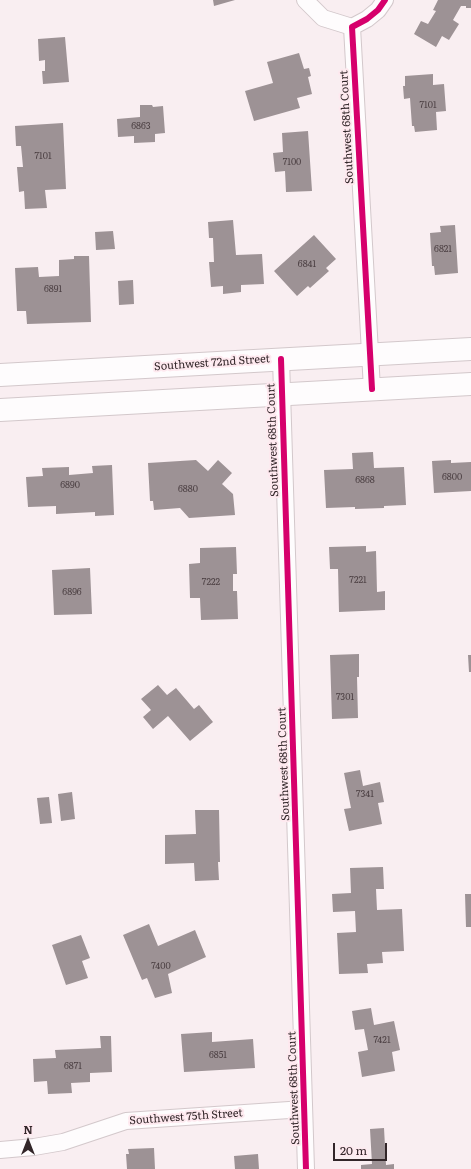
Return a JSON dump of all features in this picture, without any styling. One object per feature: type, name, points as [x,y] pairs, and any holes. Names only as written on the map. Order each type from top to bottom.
[{"type":"main road","name":"Southwest 72nd Street","points":[[0,375],[471,348]]},
{"type":"main road","points":[[0,410],[471,384]]},
{"type":"street","points":[[305,0],[323,18],[352,28],[378,10],[385,0]]},
{"type":"street","name":"Southwest 68th Court","points":[[352,28],[372,390]]},
{"type":"street","name":"Southwest 68th Court","points":[[281,359],[306,1169]]},
{"type":"street","name":"Southwest 75th Street","points":[[0,1150],[56,1144],[77,1138],[116,1123],[126,1121],[304,1109]]},
{"type":"building","points":[[213,0],[235,0],[214,6]]},
{"type":"building","points":[[438,0],[471,0],[471,8],[461,6],[453,20],[459,24],[449,40],[442,36],[436,47],[414,34],[421,21],[428,24],[436,11],[433,10]]},
{"type":"building","points":[[65,37],[69,82],[43,84],[42,71],[45,71],[45,60],[39,61],[38,39]]},
{"type":"building","points":[[299,53],[304,69],[309,68],[311,76],[308,77],[312,94],[297,98],[300,108],[254,121],[245,91],[273,83],[267,62]]},
{"type":"building","points":[[433,74],[433,85],[444,84],[446,111],[436,112],[437,130],[415,132],[414,126],[412,126],[410,98],[404,99],[403,86],[405,86],[405,76]]},
{"type":"building","points":[[140,105],[152,105],[153,107],[163,106],[165,133],[155,134],[155,142],[134,143],[134,136],[118,137],[117,119],[140,117]]},
{"type":"building","points":[[63,123],[66,189],[45,190],[47,208],[25,209],[24,191],[19,192],[17,167],[23,167],[21,146],[16,146],[15,126]]},
{"type":"building","points":[[308,131],[312,191],[286,192],[285,171],[275,172],[273,153],[283,152],[282,133]]},
{"type":"building","points":[[233,220],[236,255],[262,254],[264,284],[241,285],[241,292],[223,294],[223,286],[211,287],[209,262],[214,262],[213,238],[209,238],[208,222]]},
{"type":"building","points":[[455,225],[458,273],[435,275],[434,266],[432,266],[430,233],[441,232],[440,226]]},
{"type":"building","points":[[113,231],[115,249],[96,250],[95,232]]},
{"type":"building","points":[[314,235],[336,259],[326,268],[329,271],[310,288],[308,286],[297,296],[274,271]]},
{"type":"building","points":[[74,256],[89,256],[91,322],[27,324],[26,311],[17,311],[15,268],[38,267],[39,277],[59,276],[59,260],[74,259]]},
{"type":"building","points":[[133,280],[134,304],[119,305],[118,281]]},
{"type":"building","points":[[373,452],[374,468],[404,467],[406,505],[384,506],[384,508],[326,508],[324,470],[353,469],[352,453]]},
{"type":"building","points":[[196,460],[208,471],[218,460],[232,473],[222,484],[233,494],[235,515],[189,518],[180,508],[154,510],[153,501],[150,501],[148,463]]},
{"type":"building","points":[[451,460],[451,463],[471,462],[471,491],[434,493],[432,461]]},
{"type":"building","points":[[112,465],[114,515],[95,516],[95,512],[56,514],[56,506],[28,507],[26,477],[43,476],[42,468],[69,467],[69,475],[93,473],[92,466]]},
{"type":"building","points":[[366,546],[366,552],[376,551],[377,592],[385,591],[385,610],[339,612],[338,569],[330,569],[329,547]]},
{"type":"building","points":[[236,547],[237,574],[233,574],[233,591],[237,591],[238,619],[201,620],[200,598],[190,598],[189,564],[200,563],[200,548]]},
{"type":"building","points":[[90,568],[92,614],[54,615],[52,570]]},
{"type":"building","points":[[359,654],[359,677],[357,677],[358,718],[332,719],[330,655]]},
{"type":"building","points":[[468,655],[471,655],[471,672],[469,672]]},
{"type":"building","points":[[158,685],[167,695],[176,688],[194,709],[199,705],[213,722],[190,741],[168,716],[153,729],[143,717],[151,710],[141,699]]},
{"type":"building","points":[[360,770],[363,786],[380,782],[384,802],[378,803],[382,824],[349,831],[344,809],[351,808],[344,773]]},
{"type":"building","points":[[72,792],[75,819],[61,821],[58,794]]},
{"type":"building","points":[[49,797],[52,823],[40,824],[37,798]]},
{"type":"building","points":[[195,810],[219,810],[219,880],[195,881],[194,863],[165,864],[165,835],[196,834]]},
{"type":"building","points":[[383,867],[384,889],[376,889],[377,910],[402,909],[404,951],[382,952],[383,963],[367,964],[368,973],[339,974],[337,933],[356,932],[355,911],[333,912],[332,894],[351,893],[350,868]]},
{"type":"building","points":[[465,894],[471,894],[471,927],[466,927]]},
{"type":"building","points":[[149,924],[158,946],[195,930],[206,957],[168,974],[172,993],[155,998],[147,978],[142,980],[123,935]]},
{"type":"building","points":[[81,935],[90,958],[82,961],[88,978],[66,985],[52,945]]},
{"type":"building","points":[[371,1008],[374,1025],[394,1021],[400,1050],[392,1052],[395,1071],[362,1077],[358,1052],[368,1050],[364,1029],[355,1030],[352,1011]]},
{"type":"building","points":[[212,1032],[212,1042],[253,1039],[255,1068],[184,1072],[181,1034]]},
{"type":"building","points":[[100,1036],[111,1036],[112,1072],[90,1073],[90,1082],[71,1083],[72,1093],[48,1094],[47,1081],[34,1082],[33,1059],[56,1058],[55,1050],[101,1048]]},
{"type":"building","points":[[384,1128],[386,1165],[394,1164],[394,1169],[361,1169],[361,1165],[372,1164],[370,1129]]},
{"type":"building","points":[[154,1148],[155,1169],[127,1169],[126,1154],[129,1154],[128,1149]]},
{"type":"building","points":[[258,1154],[259,1169],[235,1169],[234,1156]]},
{"type":"cycle path","points":[[372,389],[352,27],[367,19],[378,10],[385,0]]},
{"type":"cycle path","points":[[281,359],[306,1169]]}]
